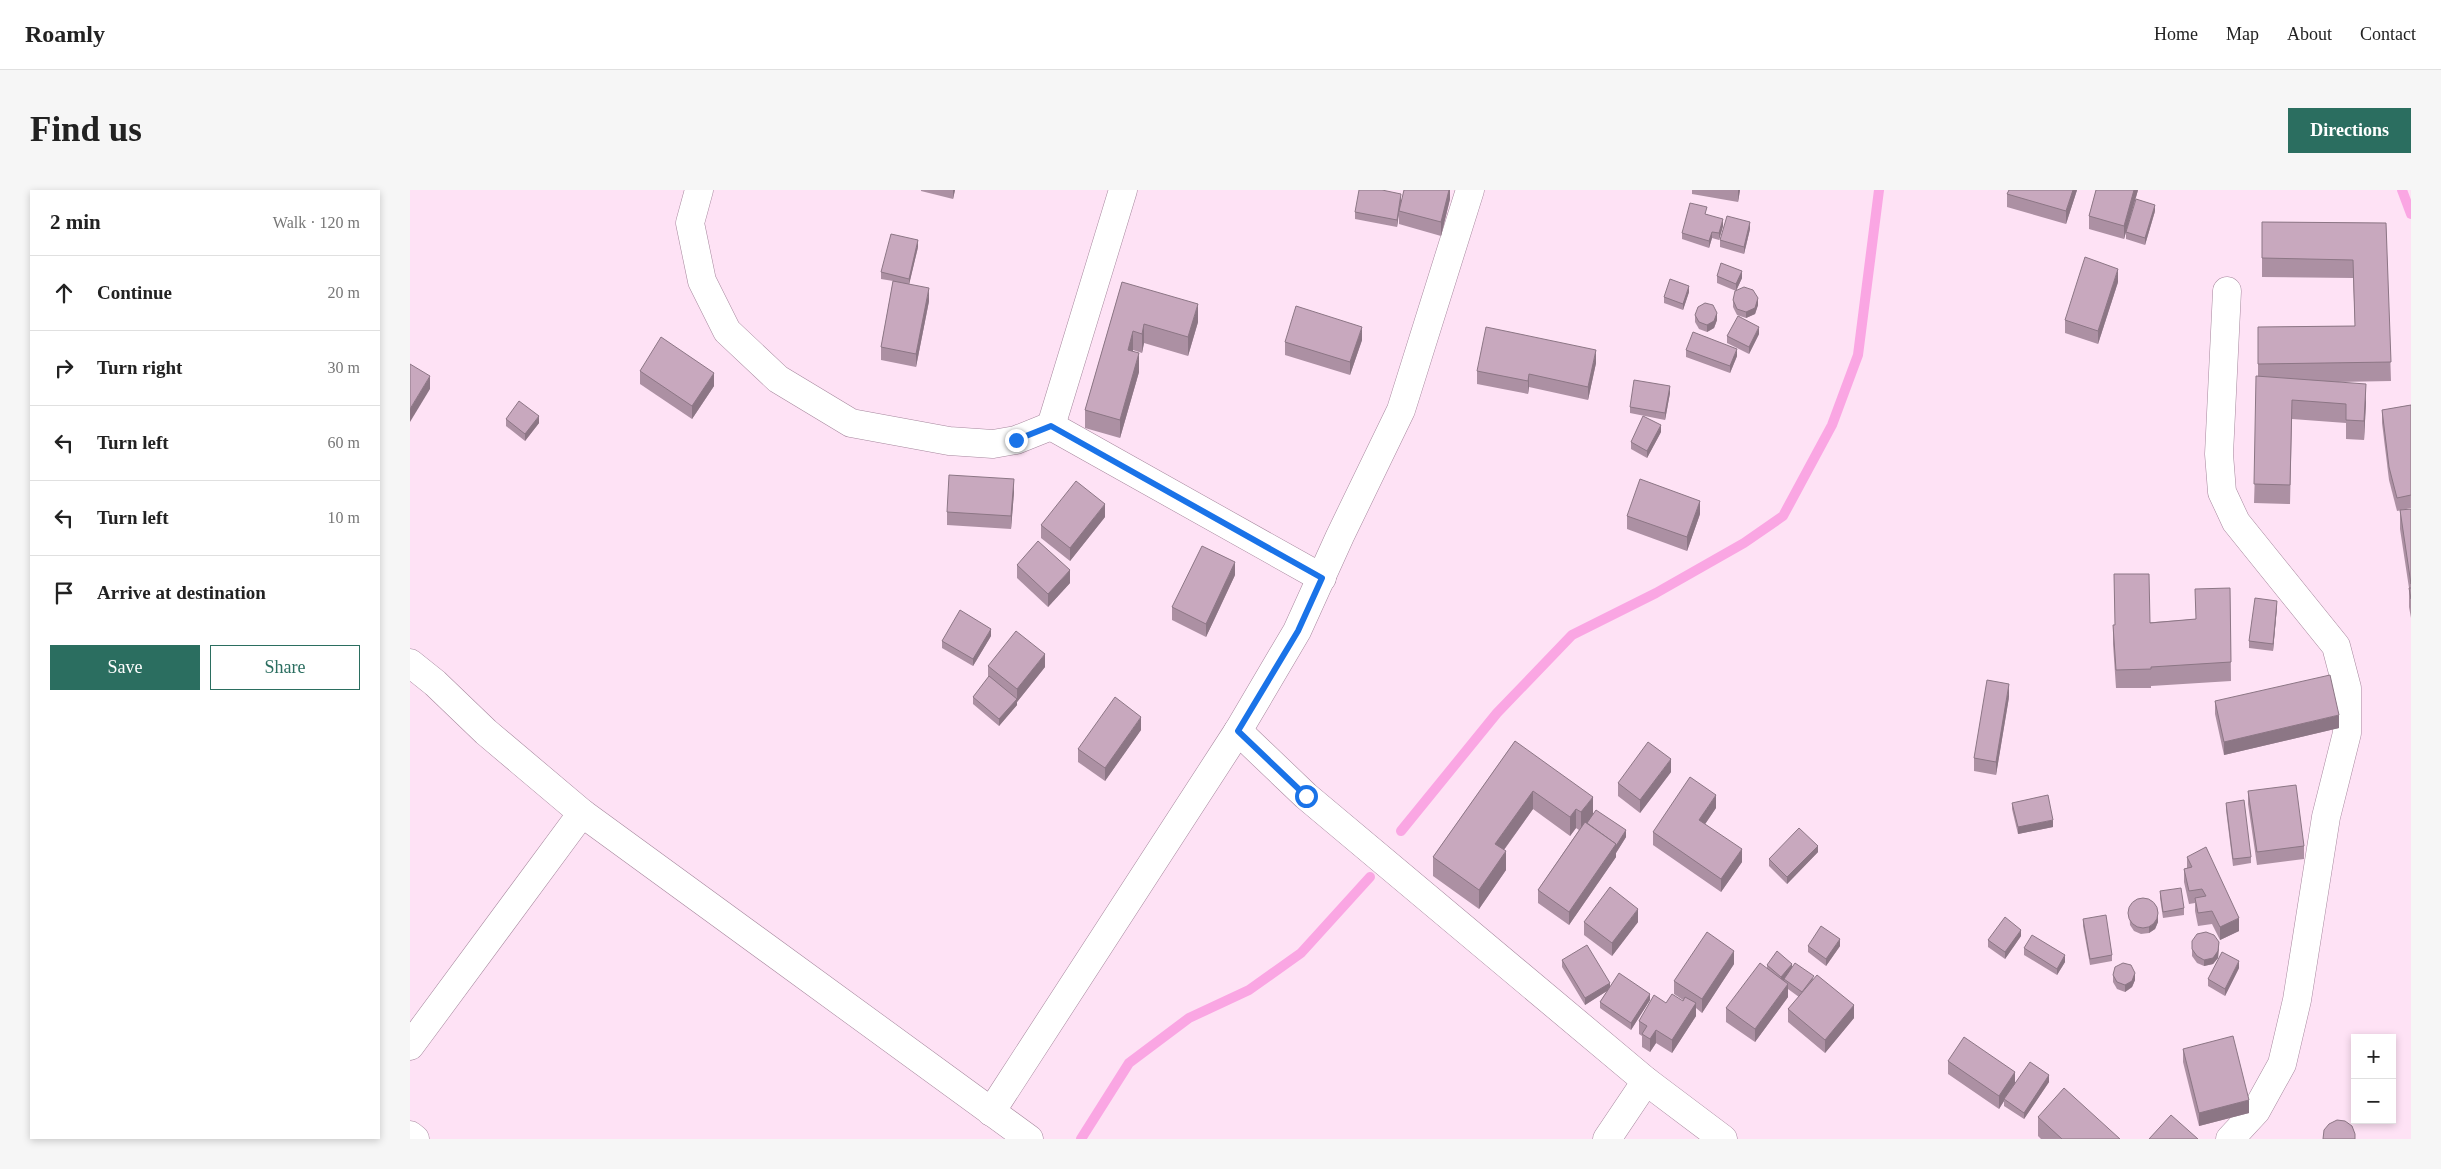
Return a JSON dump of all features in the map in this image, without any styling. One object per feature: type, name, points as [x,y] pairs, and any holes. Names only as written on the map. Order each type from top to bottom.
[{"type":"street","points":[[699,190],[690,223],[702,281],[727,331],[778,379],[851,423],[949,441],[993,444],[1016,440],[1051,426]]},
{"type":"street","points":[[1051,426],[1123,190]]},
{"type":"street","points":[[991,1112],[1238,731],[1298,631],[1401,410],[1470,190]]},
{"type":"street","points":[[2227,290],[2219,454],[2222,492],[2236,522],[2336,646],[2347,688],[2347,733],[2326,817],[2297,1000],[2282,1064],[2256,1112],[2230,1139]]},
{"type":"street","points":[[1051,426],[1322,578]]},
{"type":"street","points":[[410,663],[435,683],[486,732],[582,813],[1029,1139]]},
{"type":"street","points":[[1238,731],[1306,796],[1646,1081],[1723,1139]]},
{"type":"street","points":[[410,1046],[582,813]]},
{"type":"street","points":[[1607,1139],[1646,1081]]},
{"type":"street","points":[[410,1135],[415,1139]]},
{"type":"building","points":[[1359,190],[1382,190],[1401,194],[1397,220],[1355,212]]},
{"type":"building","points":[[1404,190],[1449,190],[1441,222],[1399,211]]},
{"type":"building","points":[[2009,190],[2073,190],[2066,211],[2007,194]]},
{"type":"building","points":[[2096,190],[2134,190],[2124,226],[2089,216]]},
{"type":"building","points":[[2136,199],[2155,205],[2145,238],[2126,232]]},
{"type":"building","points":[[1690,203],[1707,207],[1705,214],[1723,219],[1719,233],[1712,232],[1709,241],[1682,233]]},
{"type":"building","points":[[1727,216],[1750,222],[1744,247],[1720,240]]},
{"type":"building","points":[[2262,222],[2386,223],[2391,362],[2258,364],[2258,327],[2355,326],[2353,260],[2262,258]]},
{"type":"building","points":[[891,234],[918,240],[909,279],[881,272]]},
{"type":"building","points":[[2085,257],[2118,269],[2098,331],[2065,320]]},
{"type":"building","points":[[1721,263],[1742,271],[1736,284],[1717,276]]},
{"type":"building","points":[[1670,279],[1689,286],[1683,304],[1664,297]]},
{"type":"building","points":[[893,281],[929,288],[916,354],[881,347]]},
{"type":"building","points":[[1122,282],[1198,304],[1188,337],[1144,324],[1142,334],[1133,331],[1128,350],[1139,353],[1120,420],[1085,410]]},
{"type":"building","points":[[1744,287],[1753,290],[1758,298],[1755,308],[1746,312],[1737,309],[1733,300],[1735,291]]},
{"type":"building","points":[[1705,303],[1713,305],[1717,313],[1714,321],[1707,325],[1699,322],[1695,315],[1698,307]]},
{"type":"building","points":[[1296,306],[1362,327],[1350,362],[1285,342]]},
{"type":"building","points":[[1738,316],[1759,327],[1749,347],[1727,336]]},
{"type":"building","points":[[1486,327],[1596,350],[1588,387],[1529,374],[1528,381],[1477,371]]},
{"type":"building","points":[[1693,332],[1737,349],[1730,366],[1686,350]]},
{"type":"building","points":[[661,337],[714,373],[692,406],[640,371]]},
{"type":"building","points":[[410,364],[430,376],[410,409]]},
{"type":"building","points":[[2256,376],[2366,384],[2364,421],[2346,420],[2346,404],[2292,400],[2290,485],[2254,484]]},
{"type":"building","points":[[1634,380],[1670,386],[1665,413],[1630,407]]},
{"type":"building","points":[[519,401],[539,416],[525,434],[506,419]]},
{"type":"building","points":[[2411,405],[2411,495],[2397,498],[2389,467],[2382,410]]},
{"type":"building","points":[[1643,416],[1661,425],[1647,451],[1631,442]]},
{"type":"building","points":[[949,475],[1014,479],[1011,516],[947,512]]},
{"type":"building","points":[[1640,479],[1700,501],[1687,537],[1627,516]]},
{"type":"building","points":[[1076,481],[1105,504],[1070,548],[1041,525]]},
{"type":"building","points":[[2411,509],[2411,584],[2400,510]]},
{"type":"building","points":[[1038,541],[1070,570],[1048,594],[1017,565]]},
{"type":"building","points":[[1202,546],[1235,562],[1206,624],[1172,607]]},
{"type":"building","points":[[2114,574],[2149,574],[2150,623],[2196,619],[2195,589],[2230,588],[2231,662],[2116,670],[2113,625],[2115,625]]},
{"type":"building","points":[[2255,598],[2277,601],[2273,644],[2249,641]]},
{"type":"building","points":[[960,610],[991,629],[973,659],[942,641]]},
{"type":"building","points":[[1016,631],[1045,654],[1017,689],[988,666]]},
{"type":"building","points":[[2330,675],[2339,715],[2224,742],[2215,701]]},
{"type":"building","points":[[989,676],[1017,699],[999,719],[973,697]]},
{"type":"building","points":[[1987,680],[2009,684],[1996,762],[1974,758]]},
{"type":"building","points":[[1115,697],[1141,717],[1105,768],[1078,749]]},
{"type":"building","points":[[1515,741],[1593,797],[1581,812],[1576,809],[1570,817],[1533,791],[1495,844],[1506,851],[1479,890],[1433,857]]},
{"type":"building","points":[[1648,742],[1671,759],[1640,800],[1618,783]]},
{"type":"building","points":[[1690,777],[1716,795],[1699,820],[1742,849],[1721,879],[1653,832]]},
{"type":"building","points":[[2296,785],[2304,846],[2257,852],[2248,791]]},
{"type":"building","points":[[2048,795],[2053,820],[2018,827],[2012,803]]},
{"type":"building","points":[[2244,800],[2251,857],[2233,859],[2226,803]]},
{"type":"building","points":[[1596,810],[1626,830],[1616,846],[1616,844],[1587,823]]},
{"type":"building","points":[[1585,822],[1616,844],[1569,912],[1538,890]]},
{"type":"building","points":[[1799,828],[1818,846],[1787,877],[1769,859]]},
{"type":"building","points":[[2206,847],[2239,918],[2220,927],[2212,911],[2198,913],[2195,898],[2206,896],[2202,889],[2189,891],[2184,869],[2192,867],[2187,857]]},
{"type":"building","points":[[1610,887],[1638,909],[1612,943],[1584,922]]},
{"type":"building","points":[[2181,888],[2184,908],[2163,912],[2160,891]]},
{"type":"building","points":[[2143,898],[2153,903],[2158,913],[2153,923],[2143,928],[2133,923],[2128,913],[2133,903]]},
{"type":"building","points":[[2106,915],[2112,955],[2090,959],[2083,919]]},
{"type":"building","points":[[2005,917],[2021,930],[2005,952],[1988,940]]},
{"type":"building","points":[[1821,926],[1840,939],[1826,959],[1808,946]]},
{"type":"building","points":[[1707,932],[1734,951],[1702,999],[1674,981]]},
{"type":"building","points":[[2206,932],[2214,935],[2219,942],[2218,951],[2213,958],[2204,960],[2197,956],[2192,949],[2192,941],[2197,934]]},
{"type":"building","points":[[2032,935],[2065,955],[2057,969],[2024,948]]},
{"type":"building","points":[[1587,945],[1610,983],[1585,998],[1562,960]]},
{"type":"building","points":[[1777,951],[1792,964],[1781,977],[1767,965]]},
{"type":"building","points":[[2222,952],[2239,961],[2225,989],[2208,979]]},
{"type":"building","points":[[1760,963],[1788,984],[1755,1029],[1726,1008]]},
{"type":"building","points":[[1795,963],[1814,976],[1802,992],[1784,979]]},
{"type":"building","points":[[2123,963],[2131,965],[2135,973],[2132,981],[2125,985],[2117,982],[2113,975],[2115,967]]},
{"type":"building","points":[[1619,973],[1650,994],[1631,1023],[1600,1002]]},
{"type":"building","points":[[1817,975],[1854,1005],[1825,1040],[1788,1009]]},
{"type":"building","points":[[1672,994],[1683,1001],[1685,997],[1696,1003],[1672,1040],[1656,1030],[1650,1039],[1642,1034],[1647,1026],[1639,1021],[1654,995],[1666,1003]]},
{"type":"building","points":[[2233,1036],[2249,1100],[2199,1113],[2183,1049]]},
{"type":"building","points":[[1964,1037],[2015,1072],[1999,1096],[1948,1061]]},
{"type":"building","points":[[2030,1062],[2049,1075],[2024,1113],[2004,1099]]},
{"type":"building","points":[[2064,1088],[2120,1139],[2062,1139],[2038,1117]]},
{"type":"building","points":[[2171,1115],[2198,1139],[2149,1139]]},
{"type":"building","points":[[2337,1120],[2345,1121],[2352,1126],[2355,1139],[2323,1139],[2324,1130],[2329,1124]]},
{"type":"waterway","points":[[1401,831],[1497,713],[1572,635],[1656,593],[1744,543],[1783,516],[1832,425],[1858,355],[1879,190]]},
{"type":"waterway","points":[[2402,190],[2411,214]]},
{"type":"waterway","points":[[1081,1139],[1129,1063],[1189,1018],[1249,990],[1301,953],[1370,877]]},
{"type":"route","points":[[1016,440],[1051,426],[1322,578],[1298,631],[1238,731],[1306,796]]}]
